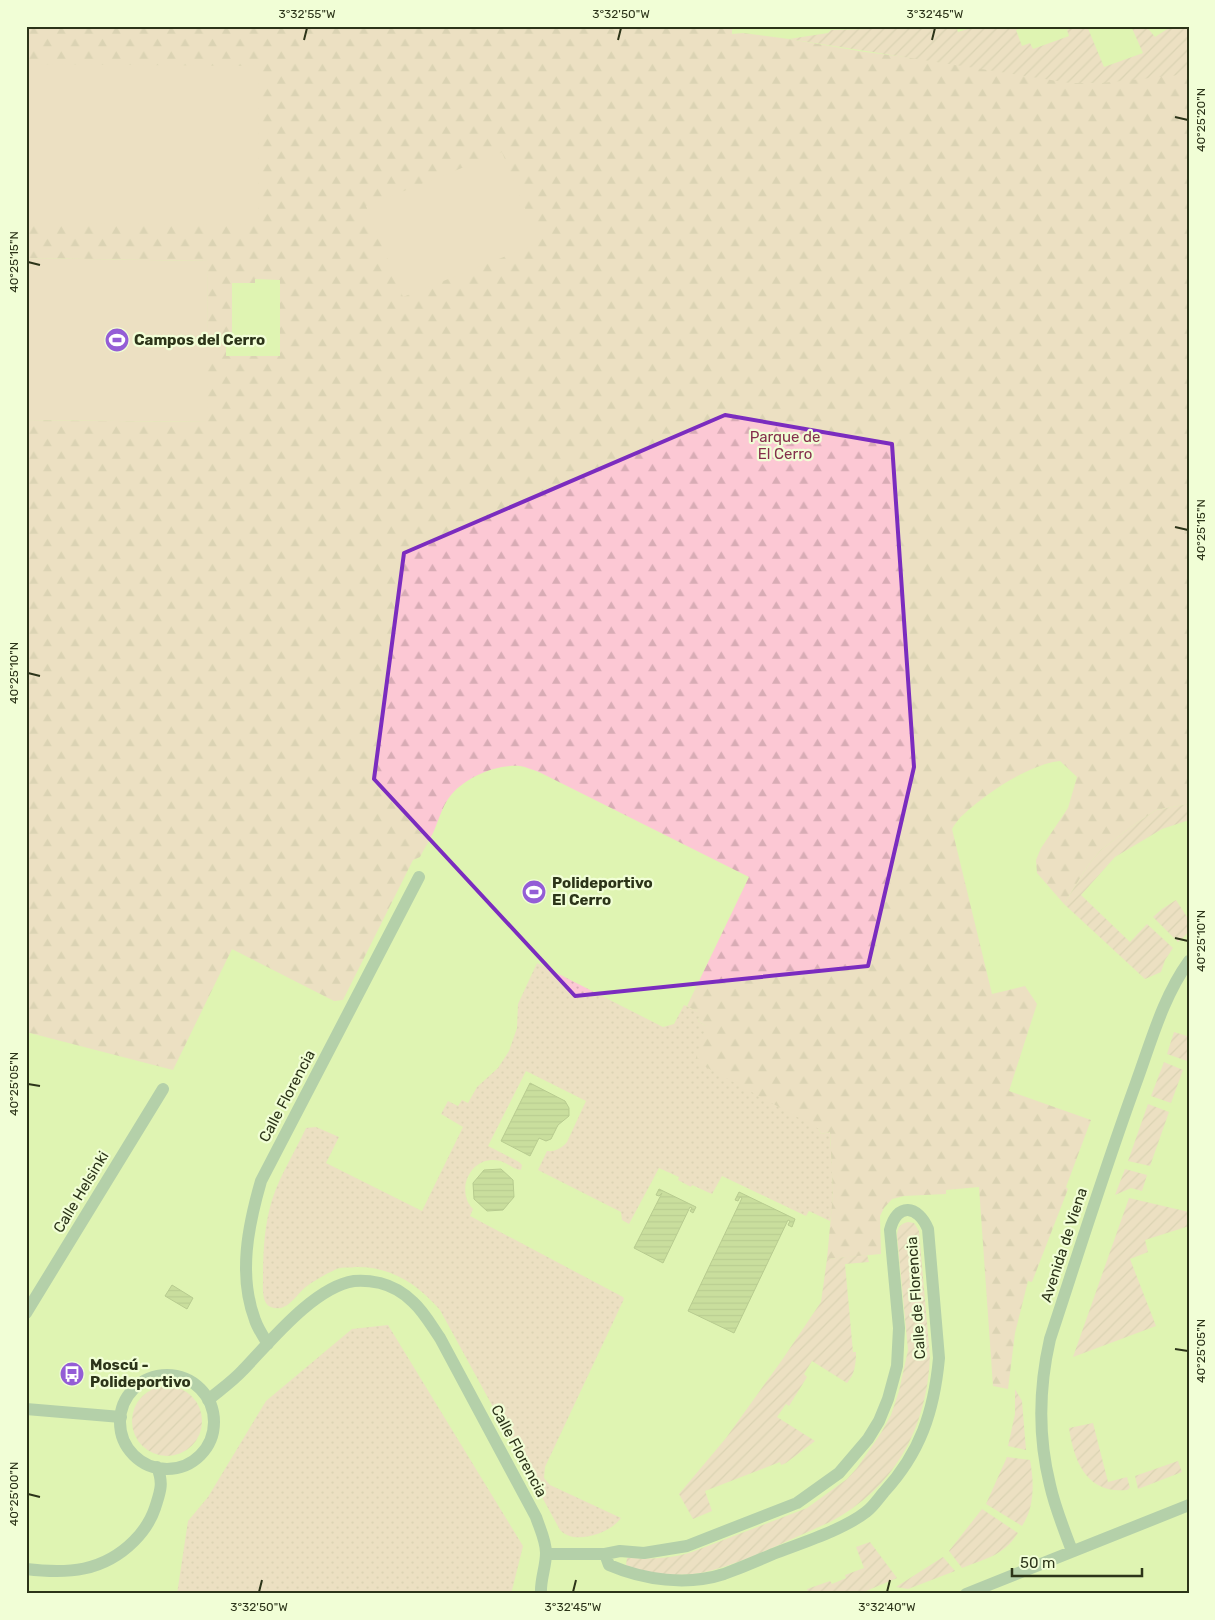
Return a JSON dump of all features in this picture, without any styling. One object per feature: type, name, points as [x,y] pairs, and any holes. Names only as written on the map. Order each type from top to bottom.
[{"type":"street","name":"Calle Florencia","points":[[268,1344],[255,1322],[248,1296],[246,1270],[252,1211],[261,1181],[418,877]]},
{"type":"street","name":"Avenida de Viena","points":[[1072,1551],[1056,1507],[1047,1467],[1042,1434],[1041,1400],[1043,1367],[1050,1340],[1114,1144],[1158,1022],[1174,985],[1189,961]]},
{"type":"street","name":"Calle Helsinki","points":[[26,1313],[162,1089]]},
{"type":"street","name":"Calle de Florencia","points":[[546,1554],[605,1554],[620,1551],[644,1553],[687,1546],[797,1503],[839,1473],[868,1439],[879,1421],[893,1381],[899,1348],[899,1328],[890,1230],[892,1220],[898,1213],[907,1209],[916,1211],[924,1219],[928,1229],[938,1372],[930,1412],[920,1442],[894,1482],[866,1512],[839,1527],[723,1574],[700,1580],[664,1580],[626,1573],[609,1565],[605,1554]]},
{"type":"street","name":"Calle Florencia","points":[[208,1400],[241,1372],[305,1307],[324,1293],[353,1281],[369,1280],[399,1290],[412,1300],[440,1338],[536,1518],[544,1540],[546,1554],[540,1584],[541,1594]]},
{"type":"street","points":[[173,1375],[185,1379],[198,1387],[208,1400],[212,1406],[214,1422],[211,1438],[204,1450],[194,1460],[180,1467],[157,1468],[137,1457],[125,1443],[120,1417],[133,1390],[143,1381],[154,1377],[173,1375]]},
{"type":"street","points":[[26,1408],[120,1417]]},
{"type":"street","points":[[26,1570],[71,1571],[106,1561],[123,1551],[140,1534],[153,1514],[162,1480],[157,1468]]},
{"type":"street","points":[[966,1594],[1189,1505]]},
{"type":"highlighted area","points":[[725,415],[892,444],[914,767],[868,966],[575,996],[374,779],[404,553]]},
{"type":"green space","name":"Parque de El Cerro","points":[[26,26],[732,26],[732,34],[743,33],[789,39],[865,52],[931,60],[1189,74],[1189,804],[1156,810],[1101,850],[1089,864],[1064,904],[1037,873],[1036,860],[1041,848],[1068,808],[1077,777],[1060,761],[1035,768],[996,789],[962,816],[952,829],[992,994],[1025,986],[1037,1004],[1009,1091],[1091,1120],[1066,1187],[1068,1189],[1032,1282],[1028,1281],[1015,1333],[1008,1389],[993,1386],[979,1187],[946,1190],[946,1194],[904,1196],[892,1199],[880,1216],[881,1254],[827,1259],[833,1193],[830,1132],[821,1134],[819,1129],[695,1061],[706,1026],[698,1021],[700,1013],[687,1006],[749,877],[539,772],[520,766],[502,767],[473,777],[451,795],[430,840],[420,857],[413,860],[343,1000],[334,1001],[232,949],[173,1070],[26,1032],[26,420],[206,422],[208,261],[26,258]],"holes":[[[255,279],[280,280],[280,356],[226,356],[226,339],[232,339],[232,283],[255,283]]]},
{"type":"green space","points":[[872,26],[956,26],[958,32],[977,26],[1025,26],[1016,30],[1022,46],[1030,43],[1033,49],[1069,36],[1067,30],[1075,26],[1087,26],[1104,67],[1143,53],[1131,26],[1146,26],[1155,37],[1172,26],[1189,26],[1189,74],[1102,83],[1070,83],[789,39],[828,33],[831,30],[872,29]]},
{"type":"green space","points":[[26,64],[259,66],[258,225],[26,223]]},
{"type":"green space","points":[[502,152],[539,243],[403,297],[366,206]]},
{"type":"green space","name":"Campos del Cerro","points":[[26,258],[208,261],[207,422],[26,420]]},
{"type":"green space","points":[[1189,804],[1189,820],[1162,829],[1115,857],[1081,895],[1130,942],[1147,924],[1173,948],[1165,960],[1161,972],[1145,979],[1064,904],[1089,864],[1101,850],[1156,810]]},
{"type":"green space","points":[[1176,900],[1189,920],[1189,932],[1178,942],[1153,917]]},
{"type":"green space","points":[[537,963],[663,1027],[674,1024],[684,1005],[701,1013],[698,1021],[706,1026],[819,1129],[821,1134],[830,1132],[833,1188],[830,1221],[809,1211],[806,1216],[722,1176],[712,1194],[692,1185],[691,1187],[678,1180],[679,1177],[659,1168],[629,1224],[622,1220],[621,1212],[538,1170],[547,1151],[558,1149],[567,1142],[586,1101],[526,1071],[488,1146],[519,1162],[522,1165],[521,1170],[496,1160],[483,1162],[471,1172],[465,1187],[468,1202],[473,1209],[470,1216],[624,1299],[545,1467],[544,1478],[550,1485],[621,1518],[601,1533],[583,1537],[566,1535],[560,1530],[440,1310],[422,1292],[392,1273],[368,1267],[355,1267],[340,1268],[328,1273],[307,1286],[284,1307],[270,1307],[265,1301],[263,1292],[264,1249],[269,1210],[279,1182],[306,1128],[316,1127],[339,1137],[326,1163],[422,1211],[463,1127],[441,1114],[448,1101],[458,1106],[462,1100],[468,1103],[477,1087],[498,1068],[509,1051],[517,1028],[518,1004]]},
{"type":"green space","points":[[1189,1031],[1187,1061],[1167,1054],[1174,1032],[1187,1036]]},
{"type":"green space","points":[[1164,1062],[1183,1070],[1171,1103],[1151,1096]]},
{"type":"green space","points":[[1148,1104],[1169,1112],[1150,1166],[1128,1161]]},
{"type":"green space","points":[[1125,1169],[1147,1175],[1142,1191],[1131,1188],[1115,1195]]},
{"type":"green space","points":[[1129,1198],[1189,1212],[1189,1226],[1145,1240],[1148,1252],[1130,1259],[1156,1326],[1073,1357]]},
{"type":"green space","points":[[908,1222],[914,1223],[919,1231],[930,1357],[922,1408],[914,1432],[903,1454],[889,1474],[853,1508],[830,1522],[728,1565],[703,1573],[669,1575],[646,1572],[626,1565],[627,1558],[660,1558],[692,1552],[807,1508],[847,1479],[857,1468],[891,1415],[899,1391],[908,1350],[897,1235],[900,1226]]},
{"type":"green space","points":[[867,1255],[869,1262],[845,1264],[853,1352],[856,1352],[852,1376],[847,1383],[812,1361],[804,1374],[807,1377],[789,1406],[786,1404],[777,1417],[815,1441],[786,1463],[781,1465],[780,1462],[705,1491],[712,1511],[693,1519],[679,1494],[726,1438],[821,1302],[827,1259]]},
{"type":"green space","points":[[388,1325],[523,1546],[511,1594],[177,1594],[188,1521],[208,1497],[266,1401],[352,1329]]},
{"type":"green space","points":[[167,1386],[180,1389],[192,1396],[199,1408],[202,1421],[199,1434],[192,1446],[180,1453],[167,1456],[154,1453],[142,1446],[135,1434],[132,1421],[135,1408],[142,1396],[154,1389]]},
{"type":"green space","points":[[1015,1389],[1022,1401],[1026,1450],[1008,1446],[1015,1414]]},
{"type":"green space","points":[[1093,1423],[1108,1482],[1127,1477],[1130,1488],[1127,1490],[1113,1490],[1101,1487],[1084,1473],[1074,1452],[1069,1428]]},
{"type":"green space","points":[[1007,1457],[1030,1460],[1032,1494],[1029,1511],[1022,1526],[986,1504]]},
{"type":"green space","points":[[1178,1461],[1182,1472],[1138,1489],[1135,1476]]},
{"type":"green space","points":[[982,1509],[1018,1533],[1000,1552],[962,1568],[949,1551]]},
{"type":"green space","points":[[870,1542],[897,1578],[859,1594],[805,1594],[808,1592],[807,1589],[830,1581],[832,1584],[846,1578],[845,1575],[864,1568],[856,1547]]},
{"type":"green space","points":[[943,1557],[955,1571],[908,1589],[896,1587]]},
{"type":"shaded area","points":[[530,1083],[565,1101],[569,1108],[569,1116],[558,1125],[551,1139],[546,1141],[539,1138],[530,1156],[501,1141]]},
{"type":"shaded area","points":[[501,1169],[513,1180],[514,1197],[503,1210],[487,1211],[474,1199],[473,1183],[484,1170]]},
{"type":"shaded area","points":[[659,1189],[696,1207],[693,1213],[690,1211],[692,1208],[690,1207],[663,1263],[634,1248],[662,1193],[659,1196],[656,1195]]},
{"type":"shaded area","points":[[739,1192],[795,1219],[792,1227],[788,1225],[790,1221],[788,1220],[734,1333],[688,1311],[742,1198],[740,1197],[738,1201],[735,1200]]},
{"type":"shaded area","points":[[172,1285],[193,1298],[187,1309],[165,1296]]},
{"type":"place","name":"Campos del Cerro","points":[[117,340]]},
{"type":"place","name":"Polideportivo El Cerro","points":[[534,892]]},
{"type":"place","name":"Moscú - Polideportivo","points":[[72,1374]]}]
